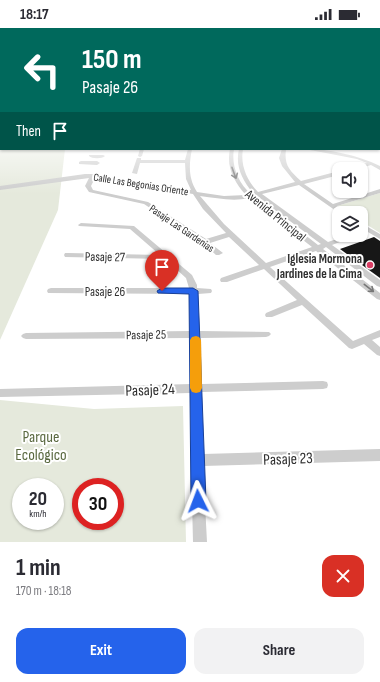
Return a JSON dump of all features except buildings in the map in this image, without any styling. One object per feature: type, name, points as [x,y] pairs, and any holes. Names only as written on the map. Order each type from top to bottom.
[{"type":"street","points":[[97,156],[100,150]]},
{"type":"street","points":[[135,173],[138,158],[142,150]]},
{"type":"street","points":[[190,150],[187,161],[187,173],[191,187],[204,206],[231,234],[352,345],[380,333]]},
{"type":"street","name":"Avenida Principal","points":[[232,150],[231,157],[233,172],[238,182],[317,248],[380,297]]},
{"type":"street","name":"Avenida Principal","points":[[241,150],[239,156],[241,168],[253,195],[328,244],[380,284]]},
{"type":"street","points":[[284,150],[282,158],[284,165],[291,175],[313,194],[332,206],[380,191]]},
{"type":"street","points":[[312,150],[368,162],[380,168]]},
{"type":"street","points":[[138,158],[147,156]]},
{"type":"street","points":[[138,158],[187,161]]},
{"type":"street","points":[[368,162],[375,158]]},
{"type":"street","points":[[81,163],[94,163],[86,176]]},
{"type":"street","name":"Calle Las Begonias Oriente","points":[[0,188],[93,176],[224,198],[241,198],[332,175]]},
{"type":"street","name":"Pasaje Las Gardenias","points":[[93,176],[88,186],[91,191],[146,203],[205,242],[219,254]]},
{"type":"street","points":[[81,225],[132,227],[189,277],[193,291],[196,334],[197,460],[200,542]]},
{"type":"street","points":[[369,230],[380,237]]},
{"type":"street","points":[[205,242],[231,234]]},
{"type":"street","points":[[224,280],[334,242]]},
{"type":"street","name":"Pasaje 27","points":[[68,255],[168,257]]},
{"type":"street","name":"Pasaje 26","points":[[51,291],[208,291]]},
{"type":"street","points":[[268,315],[303,301]]},
{"type":"street","name":"Pasaje 25","points":[[26,336],[266,334]]},
{"type":"street","points":[[365,340],[380,352]]},
{"type":"street","name":"Pasaje 24","points":[[0,393],[323,385]]},
{"type":"street","name":"Pasaje 23","points":[[197,460],[380,455]]},
{"type":"green space","points":[[0,150],[65,150],[58,210],[0,340]]},
{"type":"green space","points":[[380,193],[380,233],[368,225],[368,206],[337,206],[368,198],[368,197]]},
{"type":"green space","name":"Parque Ecológico","points":[[0,400],[94,409],[183,406],[186,542],[0,542]]},
{"type":"slow traffic","points":[[196,340],[196,388]]},
{"type":"place","name":"Iglesia Mormona Jardines de la Cima","points":[[370,265]]},
{"type":"route","points":[[162,291],[193,291],[196,334],[198,501]]}]
